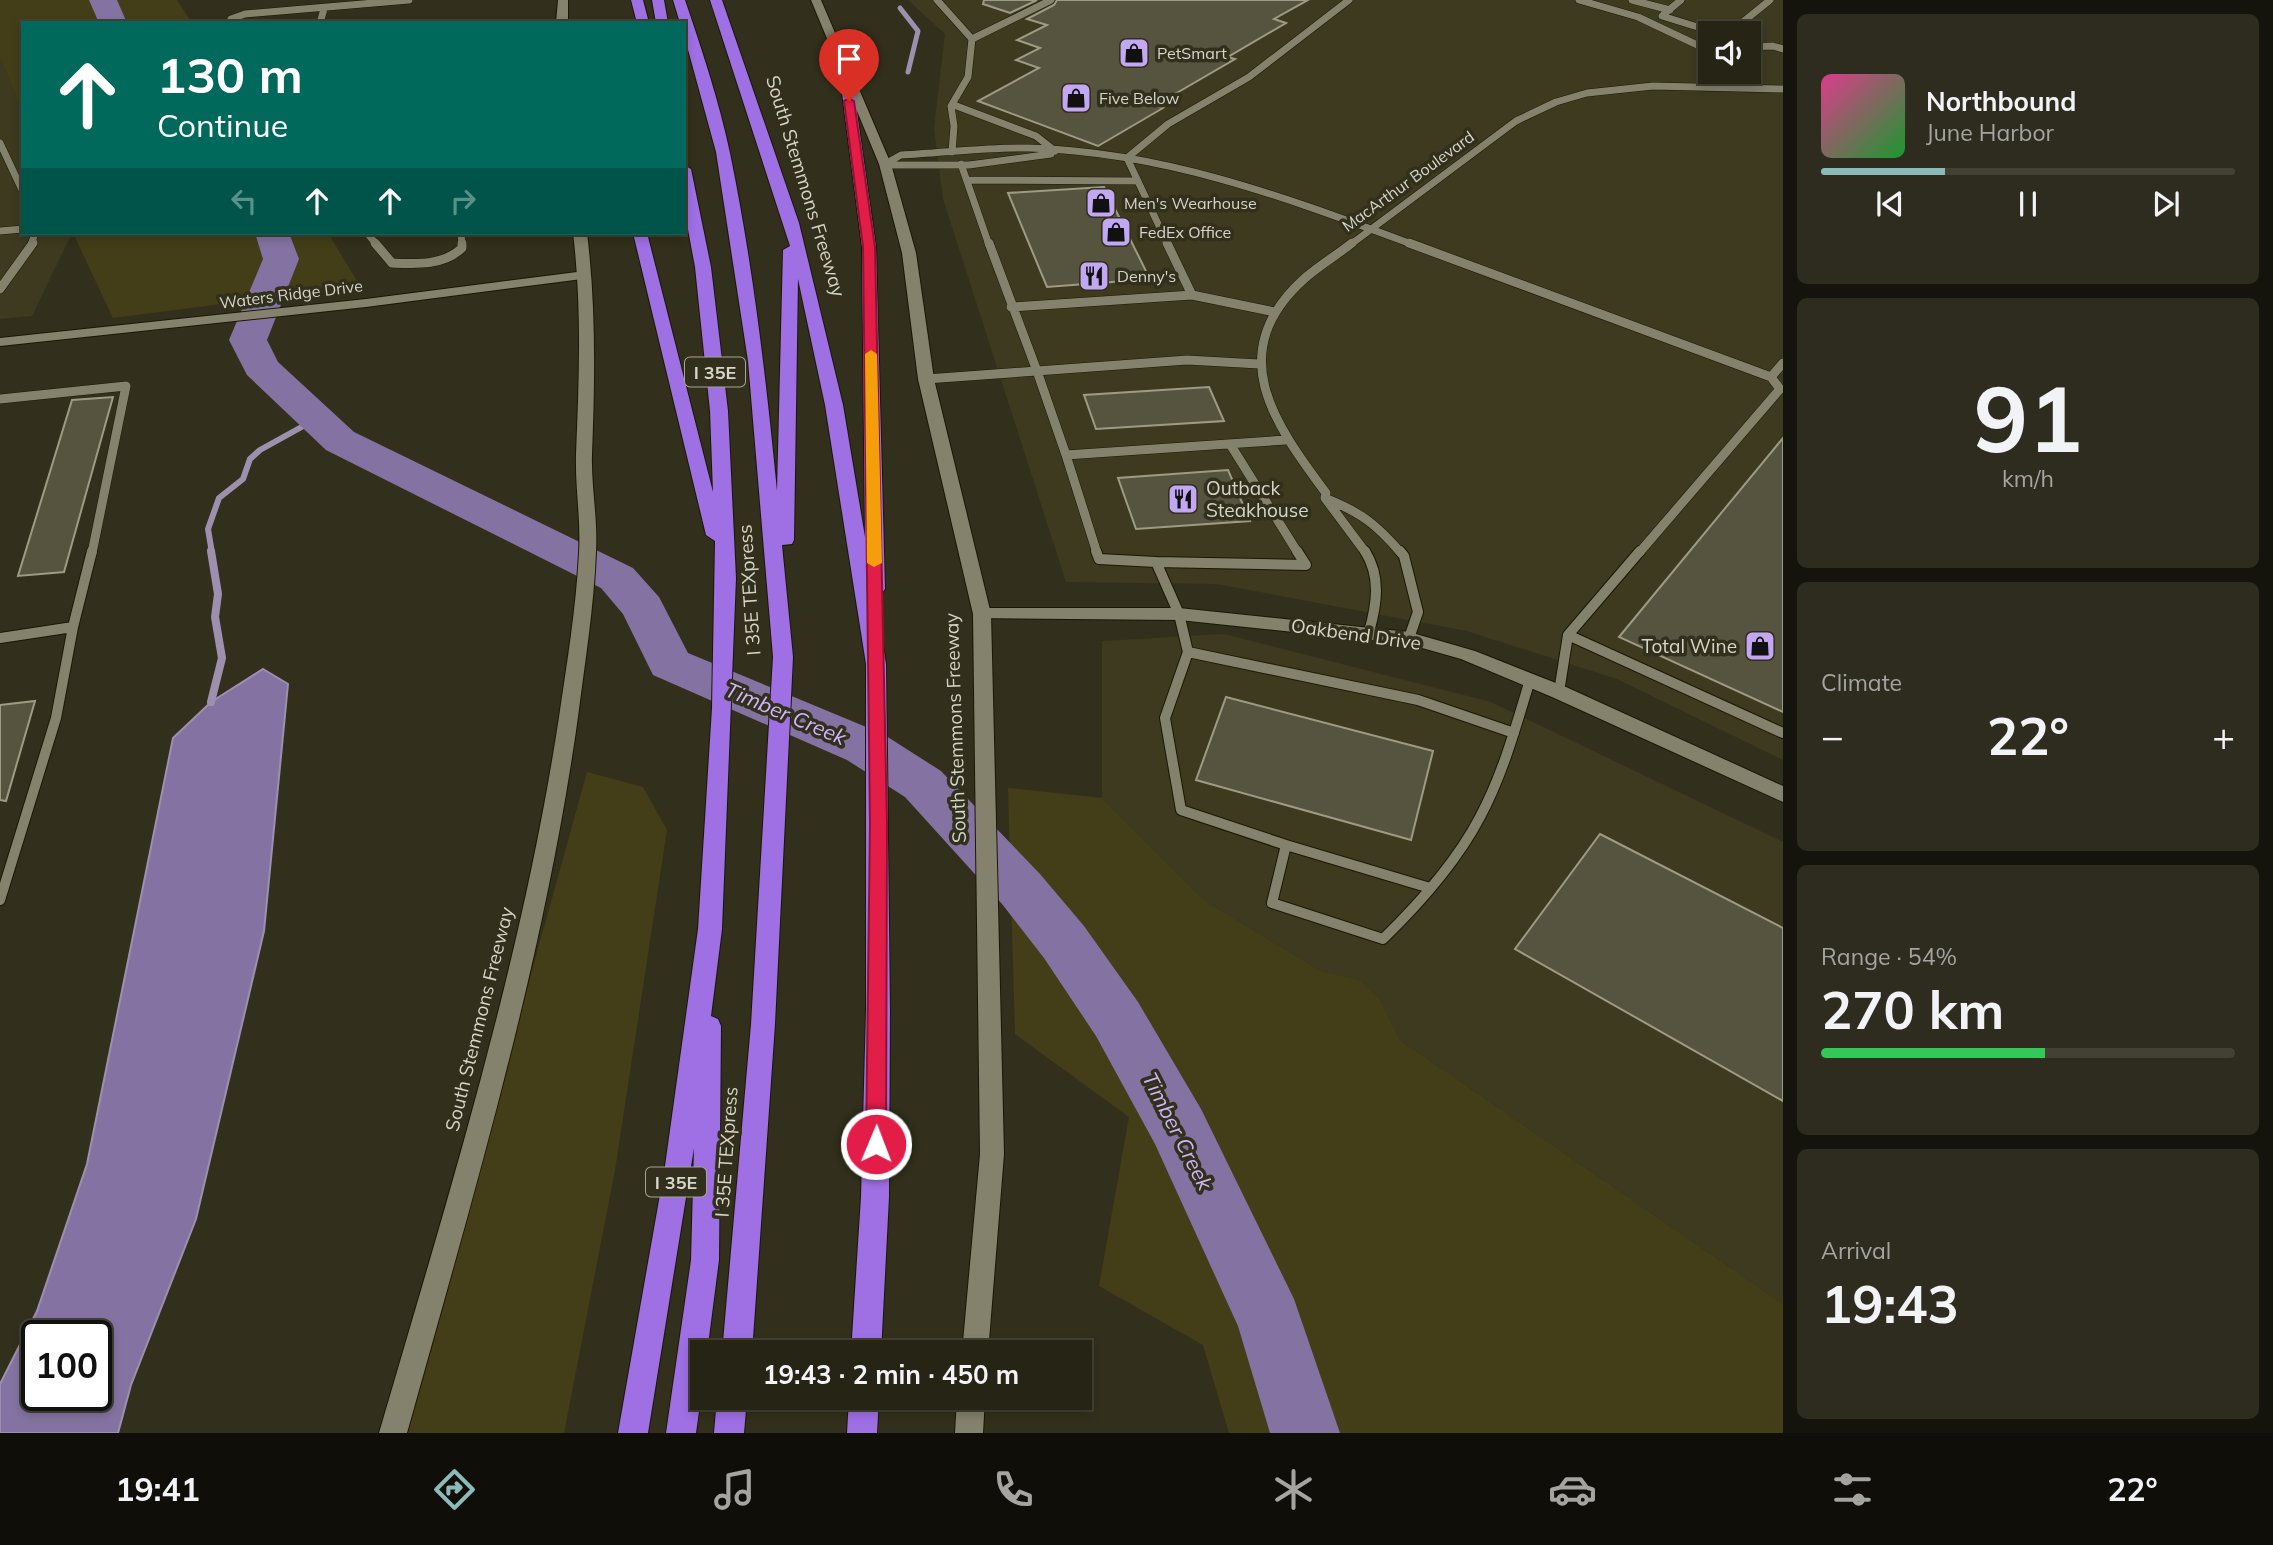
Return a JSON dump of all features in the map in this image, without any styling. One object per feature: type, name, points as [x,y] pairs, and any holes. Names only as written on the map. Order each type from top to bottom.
[{"type":"highway","points":[[637,0],[642,21]]},
{"type":"highway","points":[[658,0],[662,21]]},
{"type":"highway","name":"I 35E TEXpress","points":[[679,0],[686,21]]},
{"type":"highway","name":"South Stemmons Freeway","points":[[716,0],[792,223],[834,405],[876,664],[878,1011],[875,1197],[867,1340]]},
{"type":"highway","name":"I 35E TEXpress","points":[[686,22],[704,77],[723,152],[739,249],[756,361],[783,657],[763,1024],[738,1340]]},
{"type":"highway","points":[[846,77],[869,247],[876,664]]},
{"type":"highway","name":"I 35E","points":[[633,1433],[678,1166],[710,929],[722,708],[726,578],[716,376],[703,267],[686,179]]},
{"type":"highway","points":[[783,657],[792,223]]},
{"type":"highway","points":[[640,235],[726,578]]},
{"type":"highway","points":[[681,1433],[705,1260],[710,929]]},
{"type":"highway","points":[[729,1433],[731,1410]]},
{"type":"highway","points":[[862,1433],[863,1410]]},
{"type":"main road","points":[[562,21],[563,0]]},
{"type":"main road","name":"South Stemmons Freeway","points":[[816,0],[846,77],[885,164],[909,253],[926,379],[982,614],[992,1154],[976,1340]]},
{"type":"main road","name":"South Stemmons Freeway","points":[[393,1433],[482,1122],[538,897],[558,788],[580,635],[588,550],[584,457],[587,408],[585,275],[580,235]]},
{"type":"main road","name":"Waters Ridge Drive","points":[[0,342],[366,303],[585,275]]},
{"type":"main road","name":"Oakbend Drive","points":[[982,614],[1179,614],[1409,638],[1468,655],[1559,692],[1783,795]]},
{"type":"main road","points":[[969,1433],[970,1410]]},
{"type":"lane","points":[[232,21],[235,16],[246,14],[409,0]]},
{"type":"lane","points":[[937,0],[972,39],[968,77],[951,107],[954,126],[952,152]]},
{"type":"lane","points":[[972,39],[1051,0]]},
{"type":"lane","points":[[1126,158],[1168,124],[1249,77],[1349,0]]},
{"type":"lane","points":[[1579,0],[1652,24],[1698,45]]},
{"type":"lane","points":[[1632,0],[1670,10]]},
{"type":"lane","points":[[1652,24],[1681,0]]},
{"type":"lane","points":[[1662,16],[1704,29],[1733,30],[1770,0]]},
{"type":"lane","points":[[321,21],[324,9]]},
{"type":"lane","points":[[1761,46],[1783,49]]},
{"type":"lane","points":[[1740,84],[1743,88]]},
{"type":"lane","name":"MacArthur Boulevard","points":[[1368,632],[1374,615],[1376,575],[1354,535],[1286,440],[1271,411],[1259,365],[1262,342],[1275,312],[1304,279],[1528,114],[1555,103],[1610,91],[1639,88],[1783,89]]},
{"type":"lane","points":[[954,105],[1036,136],[1057,153]]},
{"type":"lane","points":[[0,143],[21,188]]},
{"type":"lane","points":[[885,164],[901,155],[1028,148],[1126,158],[1251,185],[1771,377],[1780,389],[1569,635],[1559,692]]},
{"type":"lane","points":[[885,164],[908,167],[1025,160],[1057,153]]},
{"type":"lane","points":[[1126,158],[1192,295]]},
{"type":"lane","points":[[961,164],[1011,307],[1037,371],[1099,559],[1306,565],[1230,444]]},
{"type":"lane","points":[[967,180],[1138,181]]},
{"type":"lane","points":[[0,231],[21,229]]},
{"type":"lane","points":[[0,289],[34,242],[35,235]]},
{"type":"lane","points":[[369,235],[392,262],[407,264],[457,255],[462,248],[461,235]]},
{"type":"lane","points":[[1011,307],[1192,295],[1275,312]]},
{"type":"lane","points":[[926,379],[1187,360],[1259,365]]},
{"type":"lane","points":[[1771,377],[1783,363]]},
{"type":"lane","points":[[0,399],[126,386],[56,719],[0,900]]},
{"type":"lane","points":[[1066,455],[1286,440]]},
{"type":"lane","points":[[1325,498],[1357,511],[1378,526],[1404,556],[1418,612],[1409,638]]},
{"type":"lane","points":[[1156,562],[1179,614],[1188,652],[1165,718],[1181,810],[1430,888]]},
{"type":"lane","points":[[0,638],[73,628]]},
{"type":"lane","points":[[1569,635],[1783,733]]},
{"type":"lane","points":[[1188,652],[1418,700],[1514,733]]},
{"type":"lane","points":[[1286,845],[1272,903],[1383,939],[1414,910],[1479,817],[1514,733],[1530,680]]},
{"type":"shaded area","points":[[0,0],[177,0],[191,21],[21,21],[21,108],[0,58]]},
{"type":"shaded area","points":[[908,0],[1783,0],[1783,760],[1617,679],[1467,631],[1217,584],[1066,582],[943,199],[934,129],[945,34]]},
{"type":"shaded area","points":[[0,58],[21,108],[21,235],[71,235],[32,316],[0,319]]},
{"type":"shaded area","points":[[74,235],[329,235],[360,286],[113,318]]},
{"type":"shaded area","points":[[1224,634],[1491,702],[1783,842],[1783,1304],[1400,1040],[1380,999],[1360,980],[1321,971],[1204,900],[1102,798],[1102,641]]},
{"type":"shaded area","points":[[263,669],[288,684],[264,931],[196,1219],[131,1385],[118,1433],[0,1433],[0,1384],[21,1343],[21,1411],[112,1411],[112,1320],[32,1320],[87,1164],[173,738],[211,702]]},
{"type":"shaded area","points":[[587,772],[643,787],[667,830],[615,1170],[564,1433],[404,1433]]},
{"type":"shaded area","points":[[1008,788],[1102,798],[1204,900],[1321,971],[1360,980],[1380,999],[1400,1040],[1783,1304],[1783,1433],[1229,1433],[1203,1345],[1099,1286],[1129,1117],[1015,1034]]},
{"type":"building","points":[[984,0],[1037,0],[1010,13],[983,4]]},
{"type":"building","points":[[1057,0],[1308,0],[1274,19],[1286,23],[1228,57],[1235,59],[1156,105],[1163,108],[1098,146],[978,101],[1039,68],[1016,60],[1040,48],[1017,40],[1047,25],[1027,19],[1054,5]]},
{"type":"building","points":[[1104,187],[1150,279],[1047,287],[1008,193]]},
{"type":"building","points":[[1209,387],[1224,421],[1096,429],[1084,395]]},
{"type":"building","points":[[113,397],[64,572],[18,576],[72,400]]},
{"type":"building","points":[[1783,438],[1783,712],[1619,637]]},
{"type":"building","name":"Outback Steakhouse","points":[[1228,470],[1250,521],[1136,529],[1118,478]]},
{"type":"building","points":[[1226,697],[1433,751],[1411,840],[1196,780]]},
{"type":"building","points":[[35,701],[6,801],[0,800],[0,705]]},
{"type":"building","points":[[1600,834],[1783,928],[1783,1101],[1515,949]]},
{"type":"waterway","name":"Timber Creek","points":[[103,0],[112,21]]},
{"type":"waterway","points":[[900,8],[918,31],[908,72]]},
{"type":"waterway","name":"Timber Creek","points":[[273,235],[281,259],[248,340],[261,367],[340,441],[617,578],[643,608],[670,664],[865,747],[923,784],[1021,889],[1064,942],[1117,1019],[1179,1128],[1270,1322],[1305,1433]]},
{"type":"waterway","points":[[212,553],[208,529],[219,498],[243,479],[250,459],[260,450],[316,419]]},
{"type":"waterway","points":[[211,551],[218,594],[215,617],[222,658],[211,702]]},
{"type":"slow traffic","points":[[871,354],[874,563]]},
{"type":"place","name":"PetSmart","points":[[1134,53]]},
{"type":"place","name":"Five Below","points":[[1076,98]]},
{"type":"place","name":"Men's Wearhouse","points":[[1101,203]]},
{"type":"place","name":"FedEx Office","points":[[1116,232]]},
{"type":"place","name":"Denny's","points":[[1094,276]]},
{"type":"place","name":"Outback Steakhouse","points":[[1183,499]]},
{"type":"place","name":"Total Wine","points":[[1760,646]]},
{"type":"route","points":[[849,101],[869,247],[879,823],[876,1144]]}]
